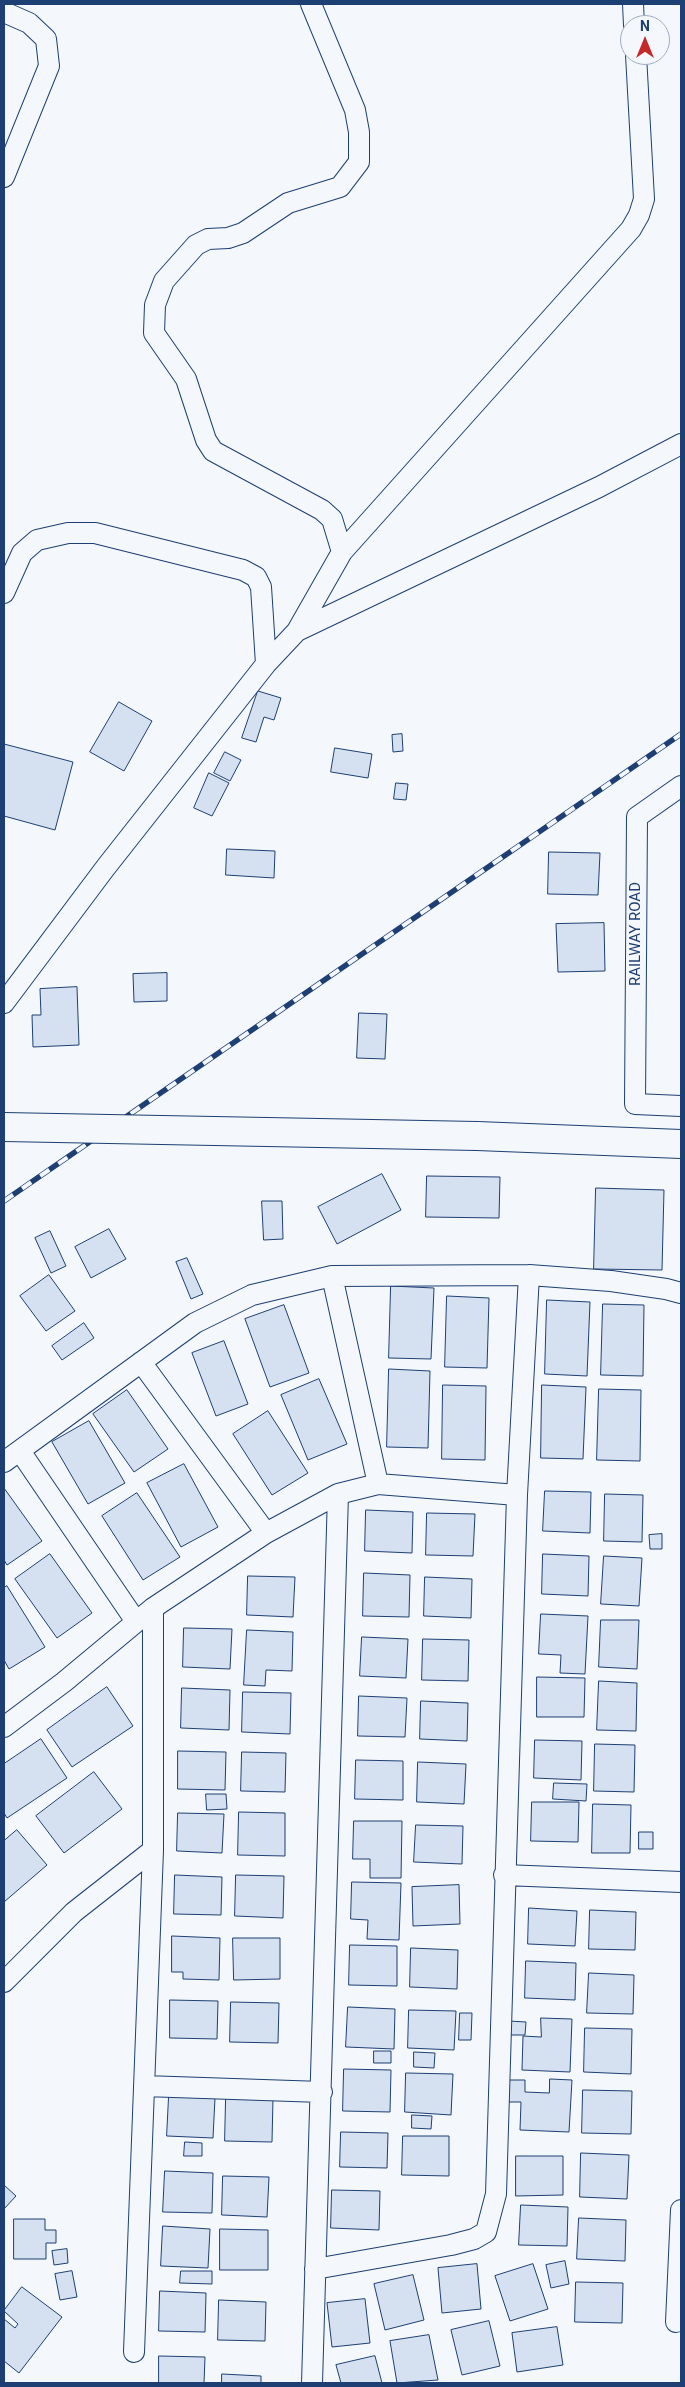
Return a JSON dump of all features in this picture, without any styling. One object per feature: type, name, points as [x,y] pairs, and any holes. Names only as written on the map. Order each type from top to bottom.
[{"type":"main road","points":[[4,1127],[477,1136],[681,1144]]},
{"type":"street","points":[[311,4],[355,110],[360,132],[360,162],[340,187],[288,203],[243,233],[228,238],[208,239],[196,245],[164,281],[155,305],[154,333],[186,379],[206,440],[213,451],[322,510],[332,519],[342,552]]},
{"type":"street","points":[[4,12],[29,23],[46,39],[49,66],[4,178]]},
{"type":"street","points":[[4,1003],[106,867],[266,664],[297,631],[342,552],[631,229],[639,215],[644,199],[637,65]]},
{"type":"street","points":[[297,631],[599,488],[681,444]]},
{"type":"street","points":[[4,593],[22,553],[37,540],[68,533],[96,533],[243,570],[256,578],[261,587],[266,664]]},
{"type":"street","name":"RAILWAY ROAD","points":[[681,786],[637,817],[635,1104],[681,1106]]},
{"type":"street","points":[[315,2269],[452,2245],[474,2239],[486,2232],[496,2194],[504,1875],[517,1495],[529,1275]]},
{"type":"street","points":[[136,1620],[12,1457],[195,1323],[252,1295],[332,1276],[529,1275],[611,1281],[666,1288],[681,1293]]},
{"type":"street","points":[[332,1276],[378,1484]]},
{"type":"street","points":[[141,1362],[266,1533]]},
{"type":"street","points":[[4,1727],[64,1682],[136,1620],[153,1608],[266,1533],[338,1494],[378,1484],[517,1495]]},
{"type":"street","points":[[312,2383],[338,1494]]},
{"type":"street","points":[[134,2352],[153,1850],[153,1608]]},
{"type":"street","points":[[4,1982],[74,1912],[153,1850]]},
{"type":"street","points":[[504,1875],[681,1882]]},
{"type":"street","points":[[144,2086],[322,2092]]},
{"type":"street","points":[[676,2322],[681,2210]]},
{"type":"building","points":[[258,691],[281,698],[274,720],[264,717],[256,742],[242,738]]},
{"type":"building","points":[[119,702],[152,721],[124,771],[90,752]]},
{"type":"building","points":[[402,734],[403,751],[393,752],[392,735]]},
{"type":"building","points":[[4,744],[73,762],[55,830],[4,816]]},
{"type":"building","points":[[335,748],[372,754],[368,778],[331,772]]},
{"type":"building","points":[[225,752],[241,760],[230,781],[214,773]]},
{"type":"building","points":[[209,773],[229,783],[212,816],[194,808]]},
{"type":"building","points":[[396,783],[408,784],[406,800],[394,799]]},
{"type":"building","points":[[227,849],[275,851],[274,878],[226,875]]},
{"type":"building","points":[[549,852],[600,853],[598,895],[548,894]]},
{"type":"building","points":[[604,923],[605,971],[558,972],[556,924]]},
{"type":"building","points":[[167,973],[167,1001],[134,1002],[133,974]]},
{"type":"building","points":[[77,987],[79,1045],[33,1047],[32,1015],[41,1015],[40,989]]},
{"type":"building","points":[[359,1013],[387,1014],[385,1059],[357,1058]]},
{"type":"building","points":[[382,1174],[401,1210],[337,1244],[318,1207]]},
{"type":"building","points":[[427,1176],[500,1177],[499,1218],[426,1217]]},
{"type":"building","points":[[596,1188],[664,1190],[662,1270],[594,1269]]},
{"type":"building","points":[[262,1201],[282,1201],[283,1239],[264,1240]]},
{"type":"building","points":[[109,1229],[126,1259],[91,1278],[75,1247]]},
{"type":"building","points":[[50,1231],[66,1266],[51,1273],[35,1238]]},
{"type":"building","points":[[187,1258],[203,1294],[191,1299],[176,1262]]},
{"type":"building","points":[[49,1275],[75,1311],[46,1331],[20,1296]]},
{"type":"building","points":[[391,1286],[434,1288],[431,1359],[389,1358]]},
{"type":"building","points":[[447,1296],[489,1298],[487,1368],[445,1367]]},
{"type":"building","points":[[547,1300],[590,1302],[587,1376],[545,1374]]},
{"type":"building","points":[[603,1304],[644,1305],[643,1376],[601,1375]]},
{"type":"building","points":[[284,1305],[309,1373],[270,1387],[245,1319]]},
{"type":"building","points":[[84,1323],[94,1338],[62,1360],[52,1346]]},
{"type":"building","points":[[224,1341],[248,1404],[216,1416],[192,1353]]},
{"type":"building","points":[[389,1369],[430,1371],[428,1448],[387,1447]]},
{"type":"building","points":[[319,1379],[347,1444],[308,1460],[281,1395]]},
{"type":"building","points":[[443,1385],[486,1386],[485,1460],[442,1459]]},
{"type":"building","points":[[542,1385],[586,1387],[583,1459],[541,1458]]},
{"type":"building","points":[[599,1389],[641,1390],[640,1461],[597,1460]]},
{"type":"building","points":[[127,1390],[168,1449],[134,1472],[93,1414]]},
{"type":"building","points":[[268,1411],[308,1473],[272,1495],[233,1434]]},
{"type":"building","points":[[89,1421],[125,1483],[88,1504],[52,1442]]},
{"type":"building","points":[[184,1464],[218,1527],[181,1547],[147,1483]]},
{"type":"building","points":[[4,1488],[42,1541],[7,1565],[4,1560]]},
{"type":"building","points":[[545,1491],[591,1492],[590,1533],[543,1531]]},
{"type":"building","points":[[137,1493],[180,1557],[143,1580],[102,1516]]},
{"type":"building","points":[[605,1494],[643,1495],[642,1542],[604,1541]]},
{"type":"building","points":[[366,1510],[413,1512],[412,1553],[365,1551]]},
{"type":"building","points":[[427,1513],[475,1514],[473,1556],[426,1555]]},
{"type":"building","points":[[662,1534],[662,1549],[650,1549],[649,1535]]},
{"type":"building","points":[[50,1554],[92,1613],[57,1638],[15,1579]]},
{"type":"building","points":[[543,1554],[589,1556],[588,1596],[542,1594]]},
{"type":"building","points":[[604,1556],[642,1558],[639,1606],[601,1604]]},
{"type":"building","points":[[364,1573],[410,1575],[409,1617],[363,1616]]},
{"type":"building","points":[[248,1576],[295,1577],[293,1617],[247,1615]]},
{"type":"building","points":[[425,1577],[472,1579],[471,1618],[424,1616]]},
{"type":"building","points":[[7,1586],[45,1647],[9,1669],[4,1660],[4,1588]]},
{"type":"building","points":[[541,1614],[588,1616],[585,1674],[560,1673],[561,1655],[539,1654]]},
{"type":"building","points":[[601,1620],[639,1620],[637,1669],[599,1667]]},
{"type":"building","points":[[184,1628],[232,1629],[230,1669],[183,1667]]},
{"type":"building","points":[[247,1630],[293,1632],[292,1671],[266,1670],[265,1686],[244,1685]]},
{"type":"building","points":[[362,1637],[408,1639],[406,1678],[360,1676]]},
{"type":"building","points":[[423,1639],[469,1640],[468,1681],[422,1680]]},
{"type":"building","points":[[537,1677],[585,1678],[584,1717],[537,1717]]},
{"type":"building","points":[[599,1681],[637,1683],[636,1731],[597,1730]]},
{"type":"building","points":[[107,1687],[133,1726],[72,1767],[47,1730]]},
{"type":"building","points":[[182,1688],[230,1690],[229,1730],[181,1728]]},
{"type":"building","points":[[243,1692],[291,1693],[290,1734],[242,1732]]},
{"type":"building","points":[[359,1696],[407,1698],[405,1737],[358,1736]]},
{"type":"building","points":[[421,1701],[468,1703],[467,1741],[420,1739]]},
{"type":"building","points":[[41,1739],[67,1778],[7,1818],[4,1813],[4,1764]]},
{"type":"building","points":[[535,1740],[582,1741],[581,1780],[534,1778]]},
{"type":"building","points":[[595,1744],[635,1745],[634,1792],[594,1791]]},
{"type":"building","points":[[178,1751],[226,1752],[225,1790],[178,1789]]},
{"type":"building","points":[[242,1752],[286,1753],[285,1792],[241,1791]]},
{"type":"building","points":[[356,1760],[403,1761],[403,1800],[355,1799]]},
{"type":"building","points":[[418,1762],[466,1764],[464,1804],[417,1802]]},
{"type":"building","points":[[94,1772],[122,1809],[64,1853],[36,1816]]},
{"type":"building","points":[[554,1783],[587,1784],[586,1801],[553,1799]]},
{"type":"building","points":[[206,1794],[226,1794],[227,1809],[207,1810]]},
{"type":"building","points":[[532,1802],[579,1802],[578,1842],[531,1841]]},
{"type":"building","points":[[593,1804],[631,1805],[630,1853],[592,1853]]},
{"type":"building","points":[[239,1812],[285,1813],[285,1856],[238,1855]]},
{"type":"building","points":[[178,1813],[224,1814],[222,1853],[177,1851]]},
{"type":"building","points":[[354,1821],[402,1821],[401,1878],[370,1878],[370,1859],[353,1859]]},
{"type":"building","points":[[416,1825],[463,1826],[462,1864],[414,1862]]},
{"type":"building","points":[[17,1830],[47,1865],[4,1902],[4,1841]]},
{"type":"building","points":[[639,1832],[653,1832],[653,1849],[639,1849]]},
{"type":"building","points":[[175,1875],[222,1877],[221,1915],[174,1914]]},
{"type":"building","points":[[236,1875],[284,1876],[283,1918],[235,1916]]},
{"type":"building","points":[[352,1882],[401,1883],[399,1940],[367,1939],[368,1920],[351,1919]]},
{"type":"building","points":[[459,1885],[460,1924],[413,1926],[412,1887]]},
{"type":"building","points":[[529,1908],[577,1911],[575,1946],[528,1944]]},
{"type":"building","points":[[590,1910],[636,1912],[635,1950],[589,1949]]},
{"type":"building","points":[[172,1936],[220,1938],[219,1980],[183,1979],[183,1972],[172,1972]]},
{"type":"building","points":[[233,1938],[280,1938],[280,1979],[234,1980]]},
{"type":"building","points":[[350,1945],[397,1946],[397,1986],[349,1985]]},
{"type":"building","points":[[411,1948],[458,1950],[457,1989],[410,1987]]},
{"type":"building","points":[[526,1961],[576,1963],[575,2000],[525,1998]]},
{"type":"building","points":[[589,1973],[634,1975],[633,2014],[587,2013]]},
{"type":"building","points":[[170,2000],[218,2001],[217,2039],[170,2038]]},
{"type":"building","points":[[231,2002],[279,2003],[278,2043],[230,2042]]},
{"type":"building","points":[[348,2007],[395,2009],[394,2049],[346,2047]]},
{"type":"building","points":[[409,2010],[456,2011],[454,2050],[408,2048]]},
{"type":"building","points":[[460,2013],[472,2013],[471,2040],[459,2040]]},
{"type":"building","points":[[541,2018],[572,2019],[570,2072],[522,2070],[523,2036],[541,2037]]},
{"type":"building","points":[[509,2021],[526,2022],[525,2035],[509,2035]]},
{"type":"building","points":[[585,2028],[632,2029],[631,2074],[584,2072]]},
{"type":"building","points":[[374,2051],[391,2051],[391,2063],[374,2063]]},
{"type":"building","points":[[414,2052],[435,2053],[434,2068],[414,2067]]},
{"type":"building","points":[[344,2069],[391,2070],[390,2112],[343,2111]]},
{"type":"building","points":[[406,2073],[453,2074],[451,2115],[405,2112]]},
{"type":"building","points":[[550,2079],[572,2080],[569,2132],[520,2130],[521,2102],[505,2102],[506,2080],[525,2080],[525,2092],[549,2093]]},
{"type":"building","points":[[583,2090],[632,2091],[631,2134],[582,2133]]},
{"type":"building","points":[[169,2096],[215,2098],[213,2138],[167,2136]]},
{"type":"building","points":[[226,2098],[273,2098],[272,2142],[225,2141]]},
{"type":"building","points":[[412,2115],[432,2116],[431,2129],[412,2128]]},
{"type":"building","points":[[341,2132],[388,2133],[387,2168],[340,2167]]},
{"type":"building","points":[[403,2136],[449,2136],[449,2176],[402,2175]]},
{"type":"building","points":[[185,2142],[202,2143],[202,2156],[184,2156]]},
{"type":"building","points":[[581,2153],[629,2155],[627,2199],[580,2197]]},
{"type":"building","points":[[516,2156],[563,2156],[563,2195],[516,2196]]},
{"type":"building","points":[[165,2171],[213,2173],[212,2213],[163,2212]]},
{"type":"building","points":[[223,2176],[269,2177],[267,2217],[222,2215]]},
{"type":"building","points":[[4,2185],[16,2196],[4,2209]]},
{"type":"building","points":[[332,2190],[380,2191],[379,2230],[331,2228]]},
{"type":"building","points":[[521,2205],[568,2207],[567,2246],[519,2245]]},
{"type":"building","points":[[579,2218],[626,2220],[625,2261],[577,2259]]},
{"type":"building","points":[[14,2219],[45,2219],[45,2230],[56,2230],[56,2243],[46,2243],[46,2259],[14,2259]]},
{"type":"building","points":[[163,2226],[210,2229],[208,2268],[161,2266]]},
{"type":"building","points":[[220,2229],[268,2230],[268,2270],[220,2270]]},
{"type":"building","points":[[67,2249],[68,2263],[54,2265],[52,2251]]},
{"type":"building","points":[[565,2261],[569,2284],[551,2288],[546,2265]]},
{"type":"building","points":[[477,2264],[481,2309],[442,2313],[438,2268]]},
{"type":"building","points":[[533,2264],[548,2309],[510,2321],[495,2276]]},
{"type":"building","points":[[72,2271],[77,2297],[60,2300],[55,2274]]},
{"type":"building","points":[[181,2271],[212,2271],[212,2284],[180,2283]]},
{"type":"building","points":[[413,2275],[424,2320],[385,2330],[374,2284]]},
{"type":"building","points":[[576,2282],[623,2283],[622,2323],[575,2322]]},
{"type":"building","points":[[22,2287],[62,2317],[19,2373],[4,2361],[4,2319],[15,2328],[18,2324],[4,2311]]},
{"type":"building","points":[[160,2291],[206,2293],[205,2332],[159,2331]]},
{"type":"building","points":[[365,2299],[370,2343],[332,2347],[327,2303]]},
{"type":"building","points":[[219,2300],[266,2302],[265,2341],[218,2340]]},
{"type":"building","points":[[489,2321],[500,2366],[462,2375],[451,2330]]},
{"type":"building","points":[[557,2327],[563,2365],[517,2372],[512,2333]]},
{"type":"building","points":[[429,2335],[438,2380],[397,2383],[390,2341]]},
{"type":"building","points":[[159,2356],[205,2357],[204,2383],[159,2383]]},
{"type":"building","points":[[375,2356],[382,2383],[341,2383],[336,2365]]},
{"type":"building","points":[[222,2374],[261,2376],[261,2383],[222,2383]]},
{"type":"railway","points":[[4,1201],[681,734]]}]
